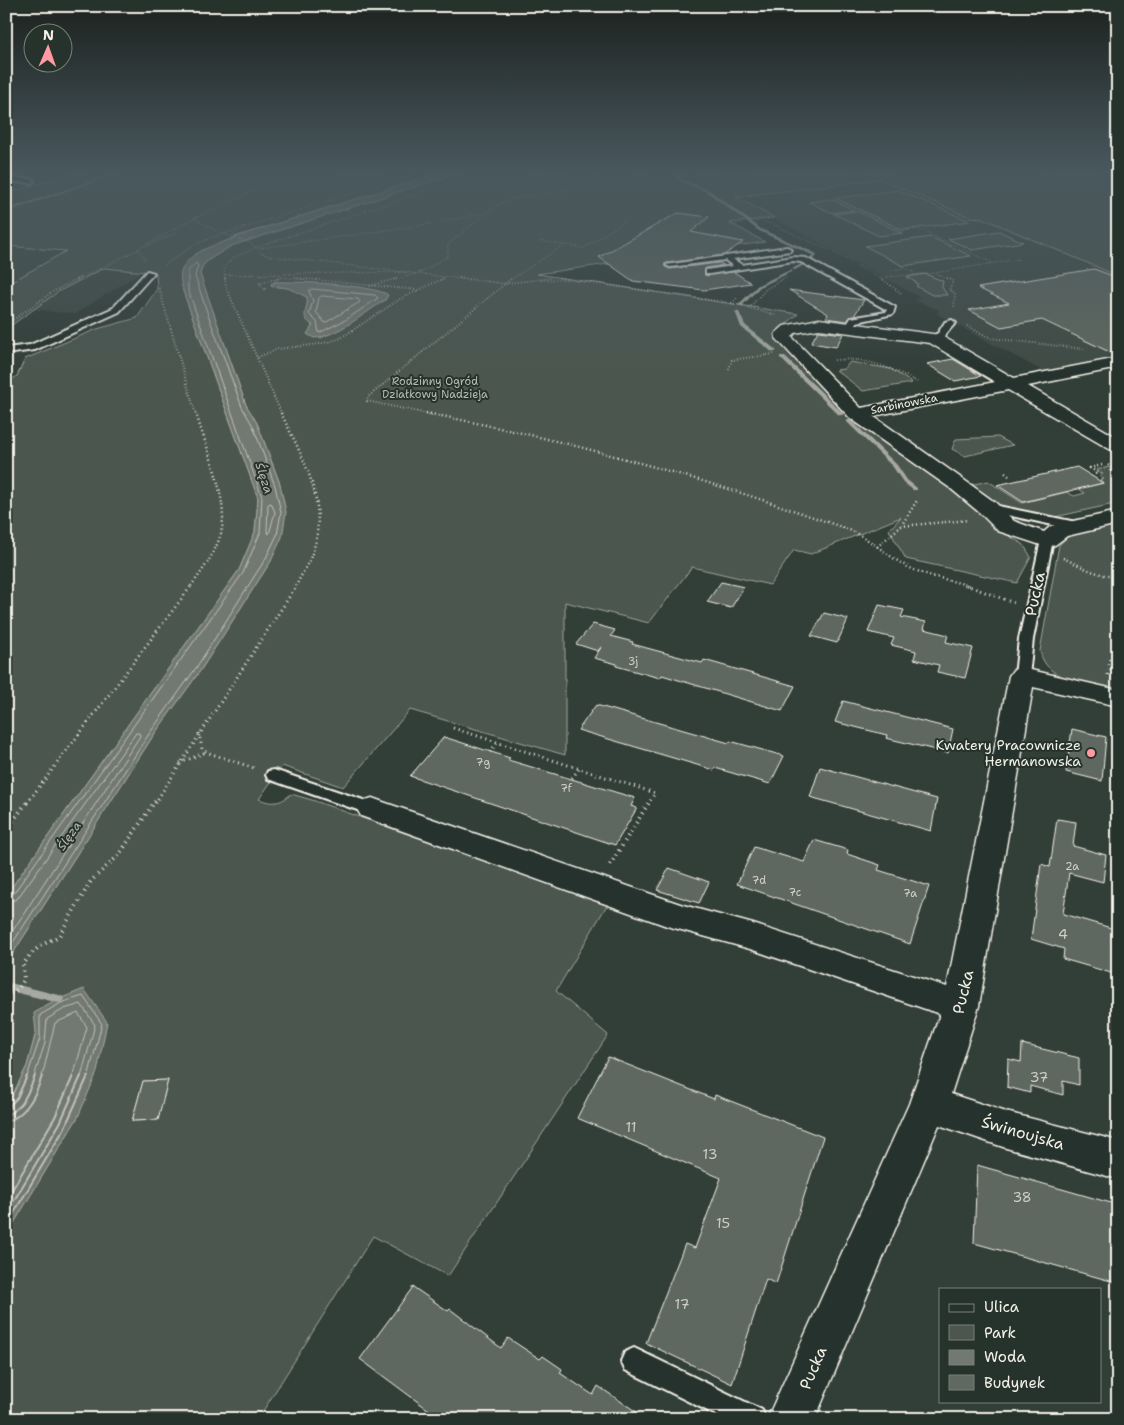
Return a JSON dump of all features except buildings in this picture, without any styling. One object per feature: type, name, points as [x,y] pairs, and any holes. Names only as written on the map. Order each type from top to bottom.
[{"type":"street","points":[[857,414],[784,338],[784,333],[790,329],[809,324],[849,327],[934,339],[1118,446]]},
{"type":"street","name":"Sarbinowska","points":[[857,414],[1117,364]]},
{"type":"street","name":"Sarbinowska","points":[[857,414],[992,512],[1006,526],[1045,546]]},
{"type":"street","points":[[1045,546],[1059,531],[1118,517]]},
{"type":"street","points":[[1022,676],[1112,697]]},
{"type":"street","name":"Pucka","points":[[791,1419],[928,1104],[961,1006],[1022,676]]},
{"type":"street","points":[[372,809],[679,917],[753,937],[961,1006]]},
{"type":"street","name":"Świnoujska","points":[[928,1104],[1006,1130],[1118,1160]]},
{"type":"lane","points":[[670,266],[787,249]]},
{"type":"lane","points":[[726,258],[740,267]]},
{"type":"lane","points":[[709,272],[799,259],[810,262],[892,309],[889,314],[854,320],[849,327]]},
{"type":"lane","points":[[6,351],[32,348],[116,310],[150,273]]},
{"type":"lane","points":[[934,339],[941,335],[948,324],[956,322]]},
{"type":"lane","points":[[992,512],[1076,526]]},
{"type":"lane","name":"Pucka","points":[[1022,676],[1032,607],[1045,546]]},
{"type":"lane","points":[[274,775],[372,809]]},
{"type":"lane","points":[[634,1361],[753,1419]]},
{"type":"path","points":[[6,325],[54,291],[157,238]]},
{"type":"path","points":[[138,249],[163,238]]},
{"type":"path","points":[[163,268],[175,256],[193,245],[210,238]]},
{"type":"path","points":[[238,238],[259,248],[263,254],[278,257],[507,283],[556,278],[732,303],[809,324]]},
{"type":"path","points":[[6,996],[18,989],[24,980],[23,965],[30,955],[40,946],[60,936],[91,882],[119,855],[139,828],[291,596],[313,551],[319,514],[313,481],[274,398],[226,286],[224,275],[226,264],[259,248],[287,238]]},
{"type":"path","points":[[259,248],[321,238]]},
{"type":"path","points":[[370,286],[422,272],[448,256],[448,244],[455,238]]},
{"type":"path","points":[[540,241],[584,248],[598,238]]},
{"type":"path","points":[[804,238],[833,252],[891,284],[901,293]]},
{"type":"path","points":[[939,238],[993,263]]},
{"type":"path","points":[[564,245],[512,278],[368,397],[367,401],[455,420],[504,428],[656,468],[791,509],[860,534],[909,567],[1032,607]]},
{"type":"path","points":[[886,277],[935,272],[1019,259]]},
{"type":"path","points":[[891,270],[906,268],[915,273]]},
{"type":"path","points":[[749,308],[771,286],[799,271],[814,273],[826,271]]},
{"type":"path","points":[[224,275],[422,272]]},
{"type":"path","points":[[935,272],[953,281],[950,290],[955,293],[954,319],[956,322],[991,338],[1088,349]]},
{"type":"path","points":[[267,275],[420,290]]},
{"type":"path","points":[[258,357],[268,350],[319,344],[338,339],[356,330],[401,298],[450,276]]},
{"type":"path","points":[[265,290],[259,284],[270,279],[290,278]]},
{"type":"path","points":[[6,830],[180,601],[211,554],[222,533],[223,509],[219,483],[209,458],[159,286]]},
{"type":"path","points":[[732,303],[738,297]]},
{"type":"path","points":[[729,369],[732,360],[800,355],[825,361],[845,359],[891,367],[915,382],[960,393]]},
{"type":"path","points":[[1107,464],[1118,471]]},
{"type":"path","points":[[1095,474],[1098,473],[1090,468],[1102,465]]},
{"type":"path","points":[[1004,473],[1010,477]]},
{"type":"path","points":[[878,547],[901,526],[918,499]]},
{"type":"path","points":[[901,526],[992,512]]},
{"type":"path","points":[[1045,546],[1056,555],[1091,571],[1118,579]]},
{"type":"path","points":[[1112,697],[1110,657],[1118,650]]},
{"type":"path","points":[[452,728],[655,793],[597,887]]},
{"type":"path","points":[[200,733],[202,749],[206,752],[274,775]]},
{"type":"path","points":[[490,752],[497,742]]},
{"type":"path","points":[[180,763],[206,752]]},
{"type":"path","points":[[572,778],[578,769]]},
{"type":"shaded area","points":[[811,238],[1030,238],[1118,276],[1118,358],[1044,372],[937,314],[939,310],[914,300],[921,298]]},
{"type":"shaded area","points":[[6,246],[66,251],[6,285]]},
{"type":"shaded area","points":[[104,268],[142,272],[75,314],[31,309]]},
{"type":"green space","points":[[6,238],[231,238],[195,255],[183,291],[258,498],[255,532],[239,570],[6,895],[6,384],[17,376],[25,359],[97,329],[137,318],[157,289],[156,273],[104,268],[58,292],[6,329],[6,285],[66,251],[6,246]]},
{"type":"green space","name":"Rodzinny Ogród Działkowy Nadzieja","points":[[254,238],[759,238],[765,242],[537,274],[798,314],[773,335],[852,418],[985,513],[1002,532],[1023,544],[1031,557],[1017,583],[906,559],[889,530],[901,517],[811,554],[794,550],[770,585],[692,567],[649,623],[565,602],[565,755],[410,710],[343,787],[282,766],[259,799],[276,802],[283,800],[291,794],[312,800],[607,905],[556,991],[608,1035],[448,1276],[373,1236],[258,1419],[6,1419],[6,1236],[78,1117],[36,1032],[27,1066],[6,1108],[6,964],[153,736],[200,671],[271,561],[280,484],[257,423],[246,405],[200,274],[203,265],[231,246]],"holes":[[[275,282],[361,288],[388,295],[385,300],[321,338],[312,329],[307,297],[288,288],[272,286],[271,284]],[[168,1080],[158,1120],[132,1121],[143,1081]]]},
{"type":"green space","points":[[920,238],[934,238],[971,256],[903,266],[865,246]]},
{"type":"green space","points":[[1015,238],[1023,242],[972,250],[948,239]]},
{"type":"green space","points":[[1030,238],[1118,238],[1118,276]]},
{"type":"green space","points":[[925,274],[943,281],[942,287],[947,295],[932,295],[916,286],[918,284],[907,277]]},
{"type":"green space","points":[[850,362],[891,369],[912,383],[863,391],[836,370],[844,369]]},
{"type":"green space","points":[[998,437],[1013,445],[965,456],[952,449],[956,439]]},
{"type":"green space","points":[[1109,467],[1118,473],[1118,503],[1055,517],[994,505],[970,485],[988,481],[1022,503],[1067,492],[1074,496],[1085,493],[1079,489],[1104,483],[1100,480],[1104,479],[1099,476],[1103,474],[1096,470]]},
{"type":"green space","points":[[1118,524],[1118,691],[1083,684],[1060,676],[1044,662],[1040,651],[1059,545],[1071,534]]},
{"type":"water","name":"Ślęza","points":[[235,238],[254,238],[231,246],[210,259],[203,265],[200,274],[246,405],[257,423],[280,484],[286,512],[282,537],[271,561],[200,671],[153,736],[6,964],[6,895],[239,570],[255,532],[258,498],[183,291],[180,276],[185,265],[197,253]]},
{"type":"water","points":[[275,282],[352,286],[388,295],[385,300],[341,329],[323,337],[314,338],[307,334],[313,325],[305,316],[307,297],[288,288],[272,286],[271,284]]},
{"type":"water","points":[[84,989],[107,1022],[97,1072],[78,1117],[6,1236],[6,1108],[27,1066],[36,1032],[34,1013],[59,999]]},
{"type":"waterway","points":[[779,238],[814,254],[815,256],[810,260]]},
{"type":"waterway","points":[[794,269],[804,264]]},
{"type":"waterway","points":[[740,305],[759,286],[791,271]]},
{"type":"waterway","points":[[737,312],[743,326],[774,351]]},
{"type":"waterway","points":[[782,357],[841,414]]},
{"type":"waterway","points":[[849,421],[895,466],[905,481],[915,489]]},
{"type":"waterway","points":[[6,986],[59,999]]},
{"type":"place","name":"Kwatery Pracownicze Hermanowska","points":[[1091,753]]}]
